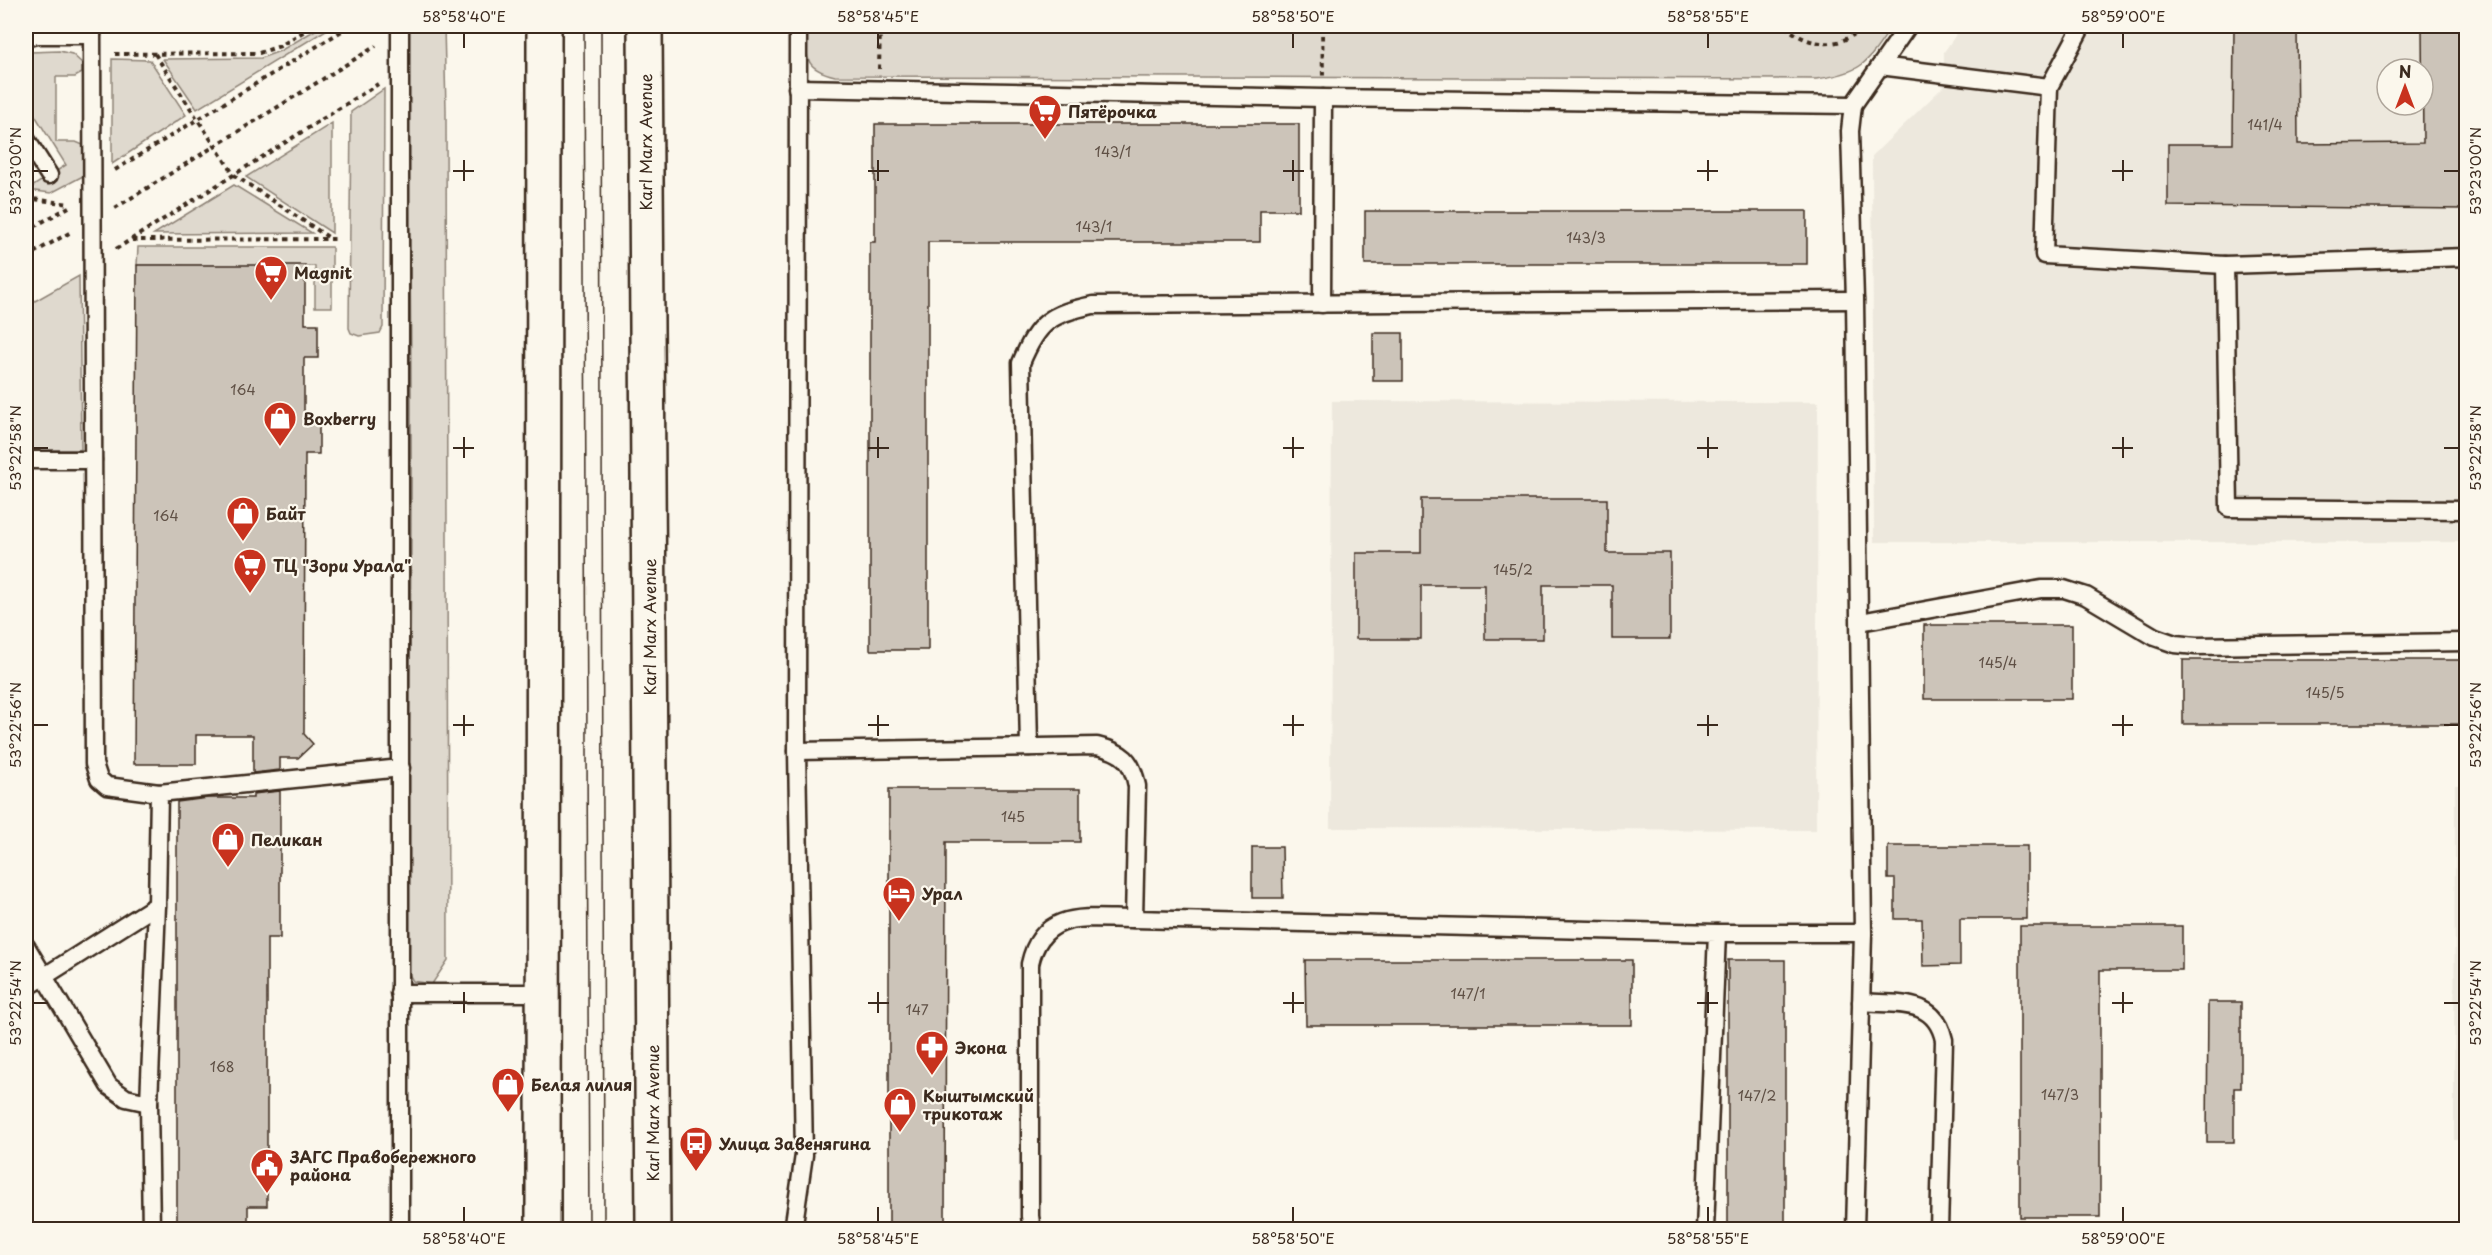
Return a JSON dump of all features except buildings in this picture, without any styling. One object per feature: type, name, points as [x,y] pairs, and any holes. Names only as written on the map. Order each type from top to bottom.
[{"type":"main road","points":[[543,1230],[544,26]]},
{"type":"main road","name":"Karl Marx Avenue","points":[[645,26],[653,1230]]},
{"type":"lane","points":[[400,26],[400,1230]]},
{"type":"lane","points":[[793,1230],[804,1155],[797,751],[798,26]]},
{"type":"lane","points":[[1856,1230],[1863,933],[1855,300],[1850,131],[1853,105],[1908,26]]},
{"type":"lane","points":[[2082,26],[2049,87],[2044,255],[2225,265],[2466,257]]},
{"type":"lane","points":[[26,38],[92,30],[100,217],[93,460],[94,764],[99,780],[107,786],[159,794],[401,768]]},
{"type":"lane","points":[[1880,66],[2049,87]]},
{"type":"lane","points":[[797,88],[1853,105]]},
{"type":"lane","points":[[1322,304],[1323,98]]},
{"type":"lane","points":[[26,139],[49,175]]},
{"type":"lane","points":[[2225,265],[2229,508],[2466,510]]},
{"type":"lane","points":[[1029,747],[1021,363],[1031,339],[1045,323],[1064,311],[1093,305],[1855,300]]},
{"type":"lane","points":[[26,460],[93,460]]},
{"type":"lane","points":[[1860,622],[2041,589],[2064,589],[2086,596],[2155,637],[2175,644],[2196,646],[2466,642]]},
{"type":"lane","points":[[797,751],[1097,746],[1113,750],[1125,758],[1134,771],[1137,786],[1134,919]]},
{"type":"lane","points":[[151,1230],[149,1103],[159,794]]},
{"type":"lane","points":[[26,988],[157,905]]},
{"type":"lane","points":[[1032,1230],[1030,1216],[1030,964],[1034,947],[1043,932],[1058,922],[1075,919],[1134,919],[1717,933],[1863,933]]},
{"type":"lane","points":[[1705,1230],[1717,933]]},
{"type":"lane","points":[[26,946],[109,1086],[126,1098],[149,1103]]},
{"type":"lane","points":[[399,993],[543,993]]},
{"type":"lane","points":[[1861,1002],[1925,1009],[1935,1017],[1941,1028],[1944,1040],[1939,1230]]},
{"type":"path","points":[[105,54],[259,53],[280,46],[313,26]]},
{"type":"path","points":[[107,175],[346,26]]},
{"type":"path","points":[[879,90],[880,26]]},
{"type":"path","points":[[1322,26],[1323,98]]},
{"type":"path","points":[[1644,26],[1764,26]]},
{"type":"path","points":[[1785,26],[1796,35],[1822,44],[1836,43],[1850,37],[1863,26]]},
{"type":"path","points":[[26,257],[100,217],[386,40]]},
{"type":"path","points":[[131,240],[333,239],[234,175],[155,54]]},
{"type":"path","points":[[107,255],[387,78]]},
{"type":"path","points":[[26,198],[74,204],[26,231]]},
{"type":"shaded area","points":[[322,26],[331,27],[197,109],[163,59],[261,58],[280,51]]},
{"type":"shaded area","points":[[410,26],[444,26],[446,110],[448,960],[432,984],[413,981],[405,967],[411,502],[406,38]]},
{"type":"shaded area","points":[[807,26],[1892,26],[1862,64],[1832,77],[1816,79],[835,76],[816,69],[808,59]]},
{"type":"shaded area","points":[[1962,26],[2466,26],[2466,542],[1874,542],[1872,156],[1944,86],[1944,52]]},
{"type":"shaded area","points":[[59,51],[72,54],[82,63],[82,73],[75,77],[56,77],[56,142],[76,142],[83,145],[83,176],[51,193],[27,190],[66,165],[26,101],[26,55],[30,52]]},
{"type":"shaded area","points":[[112,59],[150,60],[186,115],[112,164]]},
{"type":"shaded area","points":[[384,89],[383,327],[380,333],[359,336],[351,333],[349,328],[351,112]]},
{"type":"shaded area","points":[[332,123],[332,233],[246,177]]},
{"type":"shaded area","points":[[234,185],[312,233],[154,234]]},
{"type":"shaded area","points":[[138,247],[332,247],[332,307],[315,307],[315,266],[137,265]]},
{"type":"shaded area","points":[[79,276],[81,450],[26,450],[26,306]]},
{"type":"shaded area","points":[[1332,401],[1818,402],[1816,830],[1330,828]]},
{"type":"shaded area","points":[[2455,785],[2466,785],[2466,1140],[2454,1140]]},
{"type":"tram line","points":[[584,26],[589,1230]]},
{"type":"tram line","points":[[601,26],[604,1230]]},
{"type":"place","name":"Пятёрочка","points":[[1045,140]]},
{"type":"place","name":"Magnit","points":[[271,301]]},
{"type":"place","name":"Boxberry","points":[[280,447]]},
{"type":"place","name":"Байт","points":[[243,542]]},
{"type":"place","name":"ТЦ \"Зори Урала\"","points":[[250,594]]},
{"type":"place","name":"Пеликан","points":[[228,868]]},
{"type":"place","name":"Урал","points":[[899,922]]},
{"type":"place","name":"Экона","points":[[932,1076]]},
{"type":"place","name":"Белая лилия","points":[[508,1113]]},
{"type":"place","name":"Кыштымский трикотаж","points":[[900,1133]]},
{"type":"place","name":"Улица Завенягина","points":[[696,1172]]},
{"type":"place","name":"ЗАГС Правобережного района","points":[[267,1194]]}]
